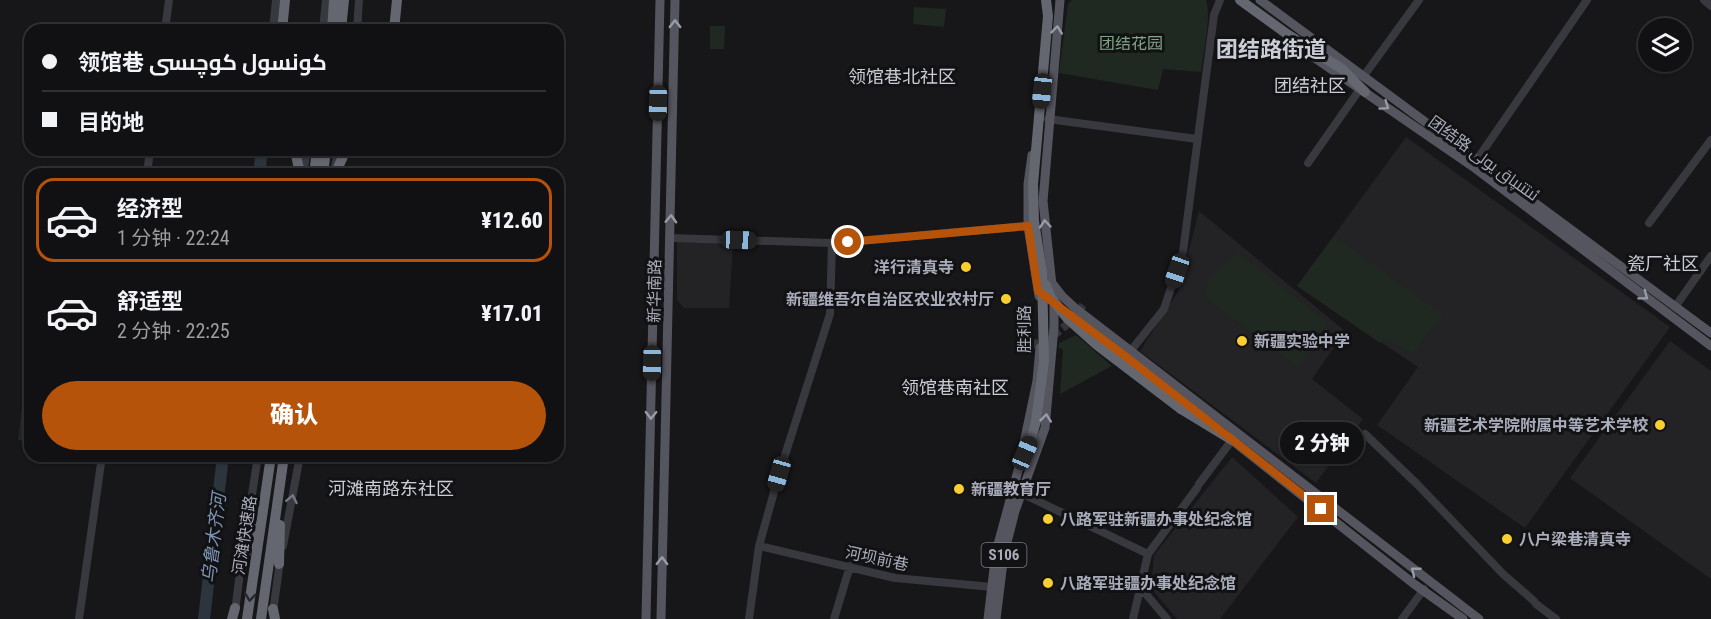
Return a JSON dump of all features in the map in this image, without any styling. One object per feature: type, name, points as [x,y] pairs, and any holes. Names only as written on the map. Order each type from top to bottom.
[{"type":"highway","points":[[276,24],[278,0]]},
{"type":"highway","points":[[283,24],[285,0]]},
{"type":"highway","points":[[332,24],[334,0]]},
{"type":"highway","points":[[342,24],[344,0]]},
{"type":"highway","points":[[390,24],[392,0]]},
{"type":"highway","points":[[395,24],[397,0]]},
{"type":"highway","points":[[1019,467],[1031,440],[1036,421],[1044,361],[1042,273],[1034,221],[1033,184],[1048,16],[1047,0]]},
{"type":"highway","points":[[1240,0],[1287,34],[1342,69],[1363,91]]},
{"type":"highway","points":[[1042,273],[1051,298],[1068,319],[1097,345],[1181,409],[1232,440]]},
{"type":"highway","name":"河滩快速路","points":[[247,619],[270,462]]},
{"type":"highway","name":"河滩快速路","points":[[261,619],[283,462]]},
{"type":"highway","points":[[241,567],[268,474]]},
{"type":"highway","points":[[279,564],[281,477]]},
{"type":"main road","name":"新华南路","points":[[646,619],[660,0]]},
{"type":"main road","name":"新华南路","points":[[661,619],[675,0]]},
{"type":"main road","name":"胜利路","points":[[988,619],[996,552],[1019,467],[1036,381],[1041,341],[1038,291],[1028,226],[1028,184],[1035,141],[1047,0]]},
{"type":"main road","name":"S106","points":[[996,619],[1004,554],[1021,493],[1045,428],[1054,304],[1042,201],[1060,0]]},
{"type":"main road","name":"团结路 ئىتتىپاق يولى","points":[[1235,0],[1472,166],[1711,346]]},
{"type":"main road","name":"团结路 ئىتتىپاق يولى","points":[[1260,0],[1711,333]]},
{"type":"main road","points":[[658,145],[672,145]]},
{"type":"main road","points":[[1052,283],[1075,308],[1232,440],[1414,584],[1462,619]]},
{"type":"main road","points":[[1038,291],[1128,354],[1479,619]]},
{"type":"street","points":[[166,24],[169,0]]},
{"type":"street","points":[[324,24],[326,0]]},
{"type":"street","points":[[357,24],[359,0]]},
{"type":"street","points":[[1128,354],[1164,309],[1183,252],[1214,15],[1220,0]]},
{"type":"street","points":[[1363,77],[1419,0]]},
{"type":"street","points":[[1476,161],[1587,0]]},
{"type":"street","points":[[1704,0],[1711,6]]},
{"type":"street","points":[[1308,163],[1363,91]]},
{"type":"street","points":[[1048,119],[1197,140]]},
{"type":"street","points":[[1649,223],[1711,140]]},
{"type":"street","points":[[670,238],[832,243],[1028,226]]},
{"type":"street","points":[[749,619],[759,546],[779,474],[830,314],[832,243]]},
{"type":"street","points":[[1675,307],[1711,256]]},
{"type":"street","points":[[1365,434],[1418,485],[1503,574],[1556,619]]},
{"type":"street","points":[[1133,618],[1148,554],[1232,440]]},
{"type":"street","points":[[79,619],[101,462]]},
{"type":"street","points":[[234,615],[257,462]]},
{"type":"street","points":[[273,616],[279,564],[299,462]]},
{"type":"street","points":[[1021,493],[1148,554]]},
{"type":"street","name":"河坝前巷","points":[[759,546],[895,578],[992,587]]},
{"type":"street","points":[[834,619],[850,566]]},
{"type":"street","points":[[1140,587],[1167,619]]},
{"type":"street","points":[[1402,619],[1424,590]]},
{"type":"shaded area","points":[[1406,137],[1670,327],[1525,528],[1377,425],[1418,367],[1297,286]]},
{"type":"shaded area","name":"新疆实验中学","points":[[1199,211],[1345,331],[1312,379],[1363,419],[1316,483],[1140,351],[1178,292]]},
{"type":"shaded area","points":[[677,242],[733,244],[729,308],[684,308],[677,300]]},
{"type":"shaded area","name":"新疆艺术学院附属中等艺术学校","points":[[1670,341],[1711,371],[1711,579],[1570,478]]},
{"type":"shaded area","points":[[1232,457],[1298,517],[1220,619],[1177,619],[1151,588],[1154,555]]},
{"type":"green space","name":"团结花园","points":[[1072,0],[1206,0],[1208,25],[1201,72],[1163,69],[1158,90],[1059,73],[1068,4]]},
{"type":"green space","points":[[914,7],[946,9],[944,27],[913,24]]},
{"type":"green space","points":[[710,26],[725,26],[724,49],[710,49]]},
{"type":"green space","points":[[1334,236],[1443,315],[1412,354],[1385,339],[1380,343],[1297,286]]},
{"type":"green space","points":[[1238,253],[1328,322],[1298,367],[1208,300],[1205,291],[1213,275]]},
{"type":"green space","points":[[1076,335],[1112,366],[1060,394],[1063,349],[1058,348],[1059,343]]},
{"type":"green space","points":[[24,390],[24,440],[18,440]]},
{"type":"waterway","name":"乌鲁木齐河","points":[[260,168],[261,156]]},
{"type":"waterway","name":"乌鲁木齐河","points":[[204,619],[222,462]]},
{"type":"tunnel","points":[[1031,345],[1061,330],[1083,305]]},
{"type":"place","name":"洋行清真寺","points":[[966,267]]},
{"type":"place","name":"新疆维吾尔自治区农业农村厅","points":[[1006,299]]},
{"type":"place","name":"新疆实验中学","points":[[1242,341]]},
{"type":"place","name":"新疆艺术学院附属中等艺术学校","points":[[1660,425]]},
{"type":"place","name":"新疆教育厅","points":[[959,489]]},
{"type":"place","name":"八路军驻新疆办事处纪念馆","points":[[1048,519]]},
{"type":"place","name":"八户梁巷清真寺","points":[[1507,539]]},
{"type":"place","name":"八路军驻疆办事处纪念馆","points":[[1048,583]]},
{"type":"district","name":"团结路街道","points":[[1271,49]]},
{"type":"district","name":"领馆巷北社区","points":[[902,77]]},
{"type":"district","name":"团结社区","points":[[1310,86]]},
{"type":"district","name":"瓷厂社区","points":[[1663,264]]},
{"type":"district","name":"领馆巷南社区","points":[[955,388]]},
{"type":"district","name":"河滩南路东社区","points":[[391,489]]},
{"type":"route","points":[[848,242],[1028,226],[1038,291],[1321,509]]}]
